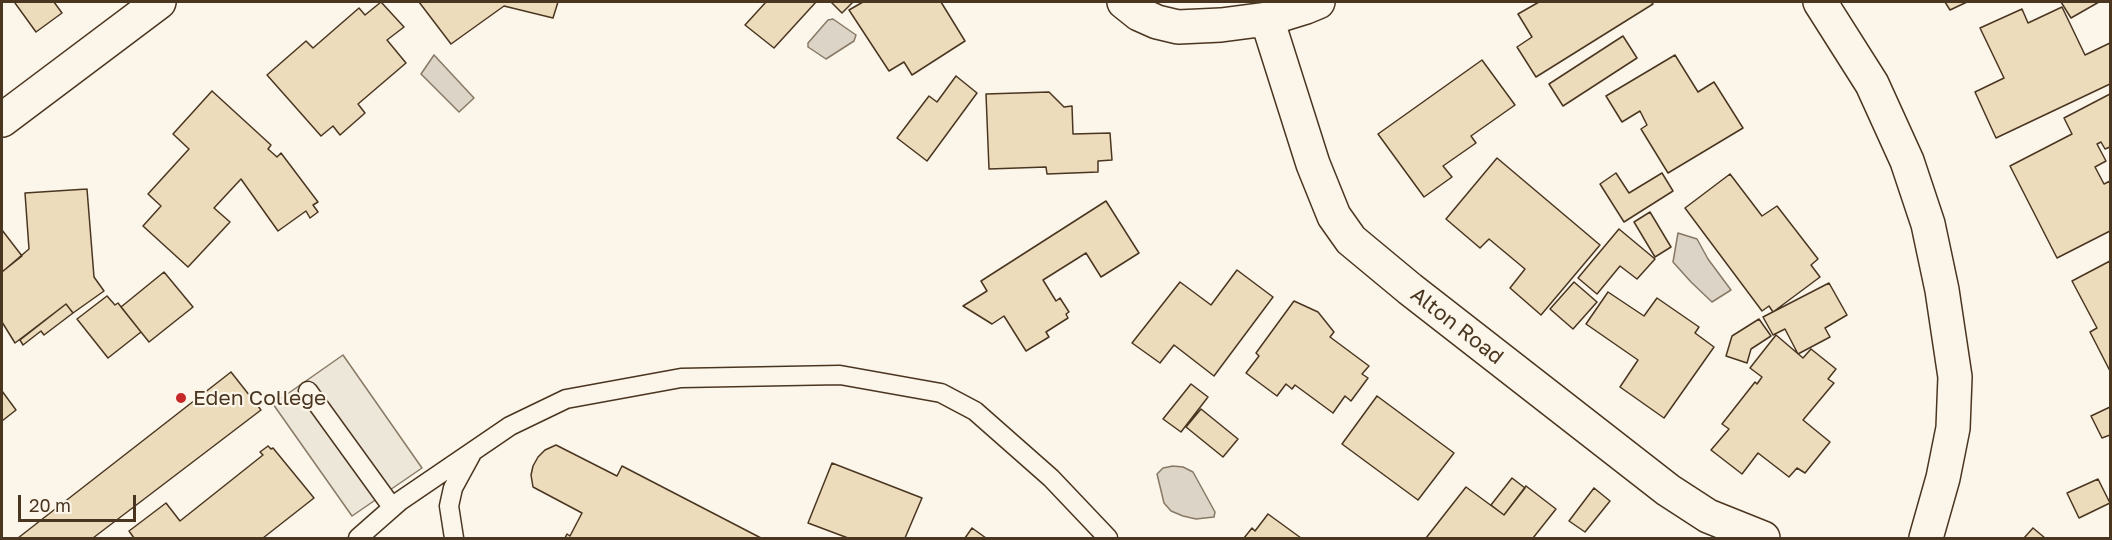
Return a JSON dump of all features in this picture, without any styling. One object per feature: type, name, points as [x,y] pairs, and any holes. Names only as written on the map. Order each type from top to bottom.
[{"type":"street","points":[[2,120],[159,2]]},
{"type":"street","points":[[1124,2],[1139,14],[1157,22],[1178,27],[1221,25],[1267,19],[1318,2]]},
{"type":"street","points":[[1820,2],[1872,84],[1907,161],[1928,224],[1942,290],[1955,377],[1953,428],[1943,478],[1926,538]]},
{"type":"street","name":"Alton Road","points":[[1267,19],[1313,164],[1335,216],[1351,240],[1410,289],[1668,490],[1708,516],[1763,538]]},
{"type":"lane","points":[[358,538],[392,507],[473,450],[510,426],[566,399],[681,378],[840,375],[940,393],[975,411],[1051,478],[1108,538]]},
{"type":"lane","points":[[308,391],[392,507]]},
{"type":"lane","points":[[454,538],[449,506],[453,488],[473,450]]},
{"type":"shaded area","points":[[833,19],[856,35],[854,41],[826,59],[808,47],[808,43],[828,20]]},
{"type":"shaded area","points":[[434,55],[474,98],[459,112],[421,74]]},
{"type":"shaded area","points":[[1678,233],[1697,239],[1708,259],[1731,290],[1712,302],[1691,282],[1673,262]]},
{"type":"shaded area","points":[[343,355],[422,468],[352,516],[273,404]]},
{"type":"shaded area","points":[[1183,467],[1193,472],[1215,512],[1214,517],[1196,519],[1183,516],[1171,511],[1164,503],[1157,474],[1163,468]]},
{"type":"building","points":[[16,2],[54,2],[62,13],[36,32]]},
{"type":"building","points":[[381,2],[404,27],[387,40],[406,63],[358,104],[365,113],[340,135],[333,126],[321,136],[267,75],[306,41],[313,48],[359,8],[365,15]]},
{"type":"building","points":[[419,2],[558,2],[553,18],[504,6],[451,44]]},
{"type":"building","points":[[766,2],[816,2],[774,48],[745,25]]},
{"type":"building","points":[[831,2],[853,2],[842,13]]},
{"type":"building","points":[[863,2],[941,2],[965,41],[912,75],[904,62],[889,71],[849,10]]},
{"type":"building","points":[[1539,2],[1651,2],[1653,4],[1536,77],[1517,47],[1532,37],[1518,14]]},
{"type":"building","points":[[1945,2],[1967,2],[1950,10]]},
{"type":"building","points":[[2061,2],[2099,2],[2071,18]]},
{"type":"building","points":[[2062,7],[2085,55],[2110,43],[2110,84],[1996,138],[1975,92],[2004,78],[1980,28],[2022,9],[2028,23]]},
{"type":"building","points":[[1623,36],[1637,58],[1563,106],[1549,84]]},
{"type":"building","points":[[1675,55],[1698,92],[1714,82],[1743,128],[1668,173],[1641,129],[1647,125],[1640,111],[1622,122],[1606,96]]},
{"type":"building","points":[[1482,60],[1515,105],[1471,136],[1476,143],[1443,166],[1452,177],[1424,197],[1378,134]]},
{"type":"building","points":[[956,76],[977,93],[927,161],[897,138],[929,96],[937,102]]},
{"type":"building","points":[[212,91],[271,145],[268,149],[277,157],[281,153],[318,202],[313,205],[318,212],[310,218],[306,211],[278,231],[241,179],[214,208],[230,222],[188,267],[143,226],[161,206],[148,194],[189,149],[173,134]]},
{"type":"building","points":[[1049,92],[1064,107],[1072,106],[1073,134],[1110,133],[1112,160],[1098,161],[1098,172],[1047,174],[1046,167],[989,169],[986,94]]},
{"type":"building","points":[[2110,94],[2110,147],[2105,149],[2101,142],[2097,144],[2106,161],[2095,167],[2104,184],[2110,181],[2110,231],[2057,258],[2010,166],[2072,134],[2064,118]]},
{"type":"building","points":[[1497,158],[1600,245],[1541,315],[1510,288],[1525,269],[1489,239],[1480,248],[1446,219]]},
{"type":"building","points":[[1616,173],[1629,193],[1662,173],[1673,191],[1624,222],[1600,184]]},
{"type":"building","points":[[1730,174],[1762,216],[1777,206],[1818,259],[1811,265],[1820,277],[1773,312],[1769,306],[1762,311],[1685,208]]},
{"type":"building","points":[[87,189],[94,277],[104,291],[73,313],[66,304],[15,343],[2,322],[2,272],[29,249],[25,193]]},
{"type":"building","points":[[1106,201],[1139,253],[1101,277],[1086,253],[1043,280],[1056,301],[1060,298],[1069,312],[1066,314],[1068,318],[1046,332],[1049,337],[1026,351],[1004,316],[992,324],[963,306],[987,291],[981,281]]},
{"type":"building","points":[[1650,212],[1671,247],[1655,257],[1634,222]]},
{"type":"building","points":[[1619,229],[1655,259],[1637,279],[1620,266],[1597,294],[1578,278]]},
{"type":"building","points":[[2,230],[22,256],[2,272]]},
{"type":"building","points":[[2110,261],[2110,371],[2090,332],[2097,328],[2072,281]]},
{"type":"building","points":[[1237,270],[1273,297],[1214,376],[1174,345],[1160,363],[1132,343],[1180,282],[1211,305]]},
{"type":"building","points":[[164,272],[193,307],[149,342],[121,307]]},
{"type":"building","points":[[1574,282],[1597,302],[1573,329],[1550,309]]},
{"type":"building","points":[[1829,283],[1847,315],[1825,328],[1830,337],[1798,354],[1785,329],[1773,335],[1763,317]]},
{"type":"building","points":[[1608,292],[1644,316],[1657,298],[1699,327],[1695,333],[1714,347],[1664,418],[1620,387],[1638,360],[1586,324]]},
{"type":"building","points":[[107,296],[115,305],[118,303],[141,332],[108,358],[77,319]]},
{"type":"building","points":[[1294,301],[1318,312],[1334,332],[1330,337],[1369,366],[1362,374],[1368,378],[1351,401],[1345,396],[1333,413],[1295,385],[1292,389],[1286,384],[1277,396],[1246,373],[1259,356],[1256,353]]},
{"type":"building","points":[[66,304],[73,313],[44,335],[41,331],[23,345],[20,340]]},
{"type":"building","points":[[1759,319],[1771,336],[1751,349],[1747,363],[1726,356],[1732,336]]},
{"type":"building","points":[[1776,335],[1803,358],[1811,349],[1836,369],[1828,379],[1834,383],[1803,420],[1830,442],[1805,473],[1797,468],[1789,477],[1758,453],[1742,474],[1711,450],[1729,429],[1722,424],[1755,382],[1757,384],[1762,377],[1750,368]]},
{"type":"building","points":[[231,372],[261,410],[93,538],[18,538]]},
{"type":"building","points":[[1191,384],[1208,397],[1181,432],[1163,419]]},
{"type":"building","points":[[2,391],[16,410],[2,421]]},
{"type":"building","points":[[1377,396],[1454,453],[1418,500],[1342,444]]},
{"type":"building","points":[[2110,407],[2110,435],[2102,438],[2091,416]]},
{"type":"building","points":[[1201,409],[1238,439],[1223,457],[1186,427]]},
{"type":"building","points":[[556,445],[617,476],[622,466],[761,538],[565,538],[567,534],[570,536],[582,513],[533,487],[531,475],[538,457],[545,450]]},
{"type":"building","points":[[268,446],[273,448],[314,498],[263,538],[134,538],[129,531],[166,503],[180,521],[263,455],[260,452]]},
{"type":"building","points":[[832,463],[922,498],[905,538],[848,538],[808,523]]},
{"type":"building","points":[[1512,478],[1525,488],[1504,515],[1491,505]]},
{"type":"building","points":[[2098,479],[2110,503],[2079,518],[2067,493]]},
{"type":"building","points":[[1526,486],[1556,509],[1533,538],[1426,538],[1466,487],[1504,515]]},
{"type":"building","points":[[1594,488],[1610,501],[1585,532],[1569,521]]},
{"type":"building","points":[[1268,514],[1301,538],[1244,538],[1252,528],[1255,531]]},
{"type":"building","points":[[972,528],[986,538],[965,538]]},
{"type":"building","points":[[2033,528],[2045,538],[2024,538]]},
{"type":"place","name":"Eden College","points":[[181,398]]}]
